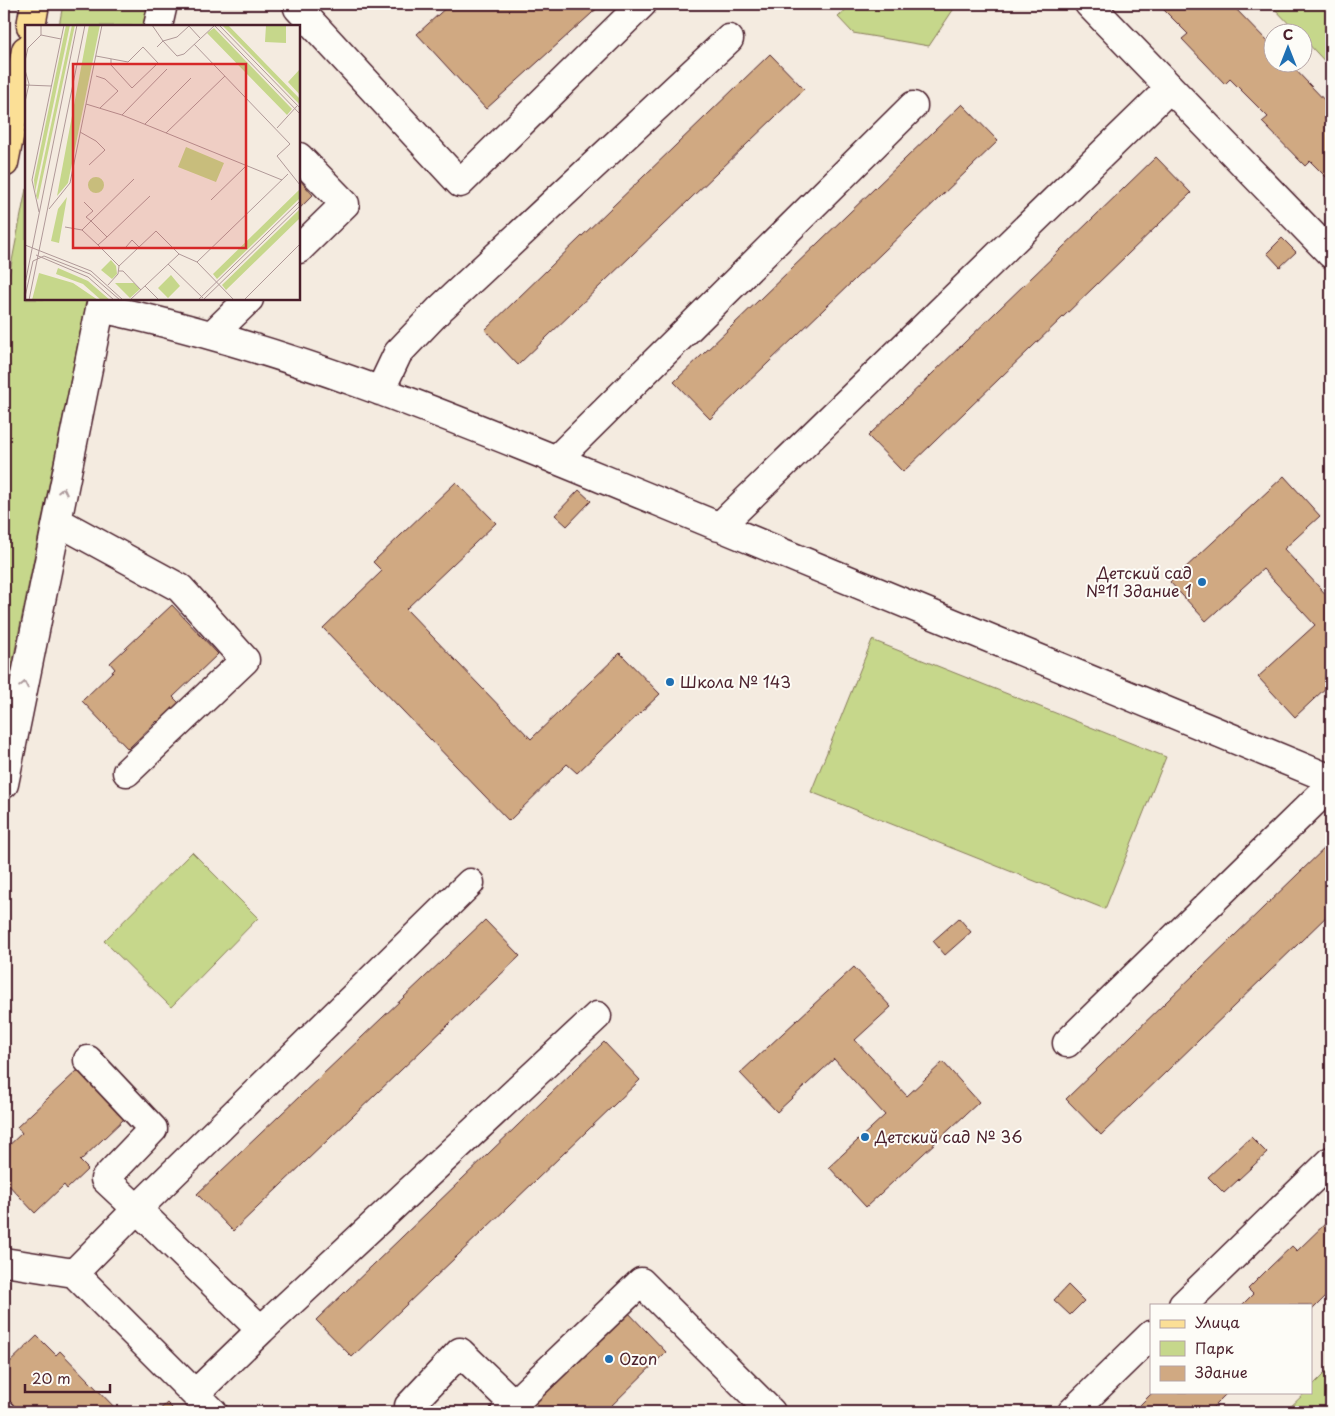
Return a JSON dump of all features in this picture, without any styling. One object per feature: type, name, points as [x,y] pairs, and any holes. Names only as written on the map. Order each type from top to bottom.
[{"type":"main road","points":[[31,25],[36,4]]},
{"type":"main road","points":[[4,163],[25,55]]},
{"type":"street","points":[[158,25],[163,4]]},
{"type":"street","points":[[297,4],[298,8],[460,183],[642,4]]},
{"type":"street","points":[[1089,4],[1331,254]]},
{"type":"street","points":[[380,391],[398,353],[440,309],[729,39]]},
{"type":"street","points":[[719,527],[1170,88]]},
{"type":"street","points":[[556,460],[913,106]]},
{"type":"street","points":[[300,158],[345,204],[300,249]]},
{"type":"street","points":[[212,335],[248,300]]},
{"type":"street","points":[[4,784],[101,303],[212,335],[380,391],[556,460],[1116,692],[1331,778]]},
{"type":"street","points":[[57,521],[180,588],[245,660],[127,772]]},
{"type":"street","points":[[1067,1043],[1331,785]]},
{"type":"street","points":[[74,1273],[470,883]]},
{"type":"street","points":[[4,1262],[74,1273],[204,1403],[261,1330],[597,1016]]},
{"type":"street","points":[[88,1060],[153,1129],[105,1179],[261,1330]]},
{"type":"street","points":[[1184,1304],[1331,1161]]},
{"type":"street","points":[[409,1406],[460,1352],[510,1408],[641,1282],[771,1412]]},
{"type":"street","points":[[1072,1412],[1150,1336]]},
{"type":"green space","points":[[63,4],[148,4],[143,25],[59,25]]},
{"type":"green space","points":[[852,4],[957,4],[929,46],[853,33],[838,17]]},
{"type":"green space","points":[[1270,4],[1331,4],[1331,68],[1312,48],[1312,22],[1287,22]]},
{"type":"green space","points":[[25,194],[25,300],[87,300],[4,704],[4,302]]},
{"type":"green space","points":[[872,640],[1166,757],[1105,909],[811,792]]},
{"type":"green space","points":[[192,852],[258,918],[171,1007],[104,941]]},
{"type":"green space","points":[[1331,1367],[1331,1412],[1285,1412],[1304,1394],[1312,1394],[1312,1386]]},
{"type":"building","points":[[450,4],[602,4],[486,109],[417,34]]},
{"type":"building","points":[[1158,4],[1231,4],[1262,36],[1262,72],[1298,72],[1331,107],[1331,182],[1310,161],[1305,166],[1262,122],[1268,117],[1230,79],[1225,84],[1182,39],[1188,34]]},
{"type":"building","points":[[770,54],[804,89],[518,365],[485,330]]},
{"type":"building","points":[[962,104],[998,141],[710,419],[674,382]]},
{"type":"building","points":[[1156,157],[1191,193],[903,472],[868,436]]},
{"type":"building","points":[[300,180],[313,195],[300,208]]},
{"type":"building","points":[[1282,238],[1296,252],[1280,267],[1267,253]]},
{"type":"building","points":[[1284,476],[1320,516],[1284,549],[1331,600],[1331,683],[1295,717],[1258,677],[1315,625],[1263,569],[1206,621],[1170,582]]},
{"type":"building","points":[[456,482],[496,523],[406,609],[531,739],[620,653],[660,694],[577,773],[567,764],[509,821],[323,628],[382,571],[373,562]]},
{"type":"building","points":[[579,490],[591,501],[567,526],[555,515]]},
{"type":"building","points":[[172,605],[218,654],[173,697],[181,705],[161,725],[157,721],[128,749],[82,701],[115,669],[110,663]]},
{"type":"building","points":[[1331,842],[1331,912],[1101,1135],[1066,1099]]},
{"type":"building","points":[[959,918],[971,932],[945,955],[933,941]]},
{"type":"building","points":[[485,920],[520,956],[233,1231],[197,1194]]},
{"type":"building","points":[[854,967],[891,1007],[855,1040],[907,1096],[943,1062],[979,1102],[866,1207],[829,1167],[885,1115],[834,1059],[777,1112],[740,1073]]},
{"type":"building","points":[[604,1042],[640,1080],[352,1357],[316,1320]]},
{"type":"building","points":[[79,1069],[125,1118],[80,1161],[88,1169],[67,1189],[64,1185],[35,1213],[4,1180],[4,1150],[22,1133],[17,1127]]},
{"type":"building","points":[[1251,1137],[1267,1153],[1224,1193],[1208,1177]]},
{"type":"building","points":[[1331,1218],[1331,1291],[1312,1310],[1312,1304],[1243,1304],[1253,1294],[1248,1289],[1270,1267],[1292,1246],[1297,1251]]},
{"type":"building","points":[[1068,1285],[1084,1301],[1070,1315],[1054,1300]]},
{"type":"building","points":[[626,1310],[666,1352],[605,1412],[519,1412]]},
{"type":"building","points":[[37,1336],[56,1355],[60,1351],[119,1412],[21,1412],[4,1395],[4,1368]]},
{"type":"building","points":[[1151,1394],[1226,1394],[1208,1412],[1122,1412],[1129,1405],[1134,1411]]},
{"type":"building","points":[[167,1403],[176,1412],[157,1412]]},
{"type":"place","name":"Детский сад №11 Здание 1","points":[[1202,582]]},
{"type":"place","name":"Школа № 143","points":[[670,682]]},
{"type":"place","name":"Детский сад № 36","points":[[865,1137]]},
{"type":"place","name":"Ozon","points":[[609,1359]]}]
